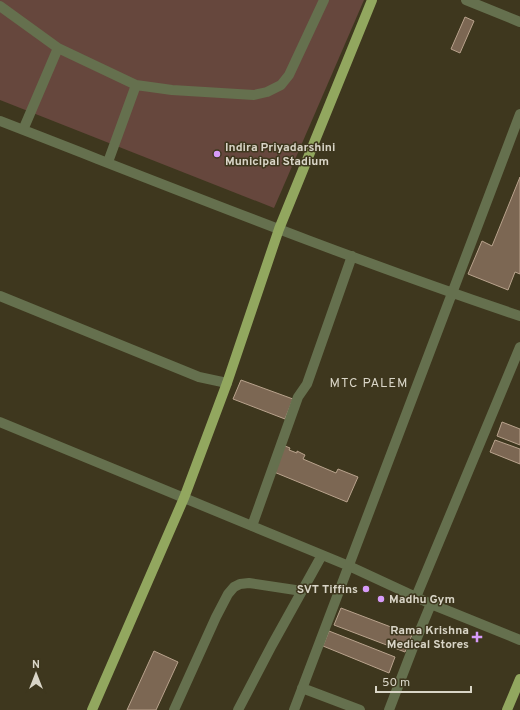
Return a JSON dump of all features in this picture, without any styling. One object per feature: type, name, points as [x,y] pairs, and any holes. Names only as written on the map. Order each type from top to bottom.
[{"type":"main road","points":[[92,710],[184,498],[227,383],[279,229],[372,0]]},
{"type":"main road","points":[[507,710],[520,679]]},
{"type":"street","points":[[0,6],[58,48],[136,85],[172,90],[254,95],[268,92],[281,85],[289,75],[324,0]]},
{"type":"street","points":[[466,0],[520,22]]},
{"type":"street","points":[[23,130],[58,48]]},
{"type":"street","points":[[108,162],[136,85]]},
{"type":"street","points":[[294,710],[520,114]]},
{"type":"street","points":[[0,121],[279,229],[452,293],[520,316]]},
{"type":"street","points":[[252,526],[298,397],[307,384],[352,256]]},
{"type":"street","points":[[0,296],[199,377],[227,383]]},
{"type":"street","points":[[416,597],[520,347]]},
{"type":"street","points":[[0,422],[349,566],[431,604],[520,640]]},
{"type":"street","points":[[238,710],[322,555]]},
{"type":"street","points":[[174,710],[216,617],[228,594],[234,587],[240,584],[250,583],[302,591]]},
{"type":"street","points":[[389,710],[431,604]]},
{"type":"street","points":[[302,688],[360,710]]},
{"type":"shaded area","name":"Indira Priyadarshini Municipal Stadium","points":[[0,0],[364,0],[274,208],[0,100]]},
{"type":"building","points":[[465,17],[474,21],[460,53],[451,49]]},
{"type":"building","points":[[520,177],[520,274],[515,272],[508,290],[468,274],[482,241],[492,246]]},
{"type":"building","points":[[241,380],[293,399],[285,419],[233,399]]},
{"type":"building","points":[[502,422],[520,429],[520,445],[497,436]]},
{"type":"building","points":[[495,440],[520,449],[520,464],[490,452]]},
{"type":"building","points":[[285,446],[290,448],[289,450],[297,453],[297,451],[305,455],[303,459],[336,473],[338,469],[358,477],[347,502],[274,472]]},
{"type":"building","points":[[341,608],[412,635],[405,652],[334,625]]},
{"type":"building","points":[[329,631],[395,657],[389,673],[323,646]]},
{"type":"building","points":[[154,651],[178,662],[156,710],[127,710]]},
{"type":"place","name":"Indira Priyadarshini Municipal Stadium","points":[[217,154]]},
{"type":"place","name":"SVT Tiffins","points":[[366,589]]},
{"type":"place","name":"Madhu Gym","points":[[381,599]]},
{"type":"place","name":"Rama Krishna Medical Stores","points":[[477,637]]},
{"type":"district","name":"MTC PALEM","points":[[369,382]]}]
